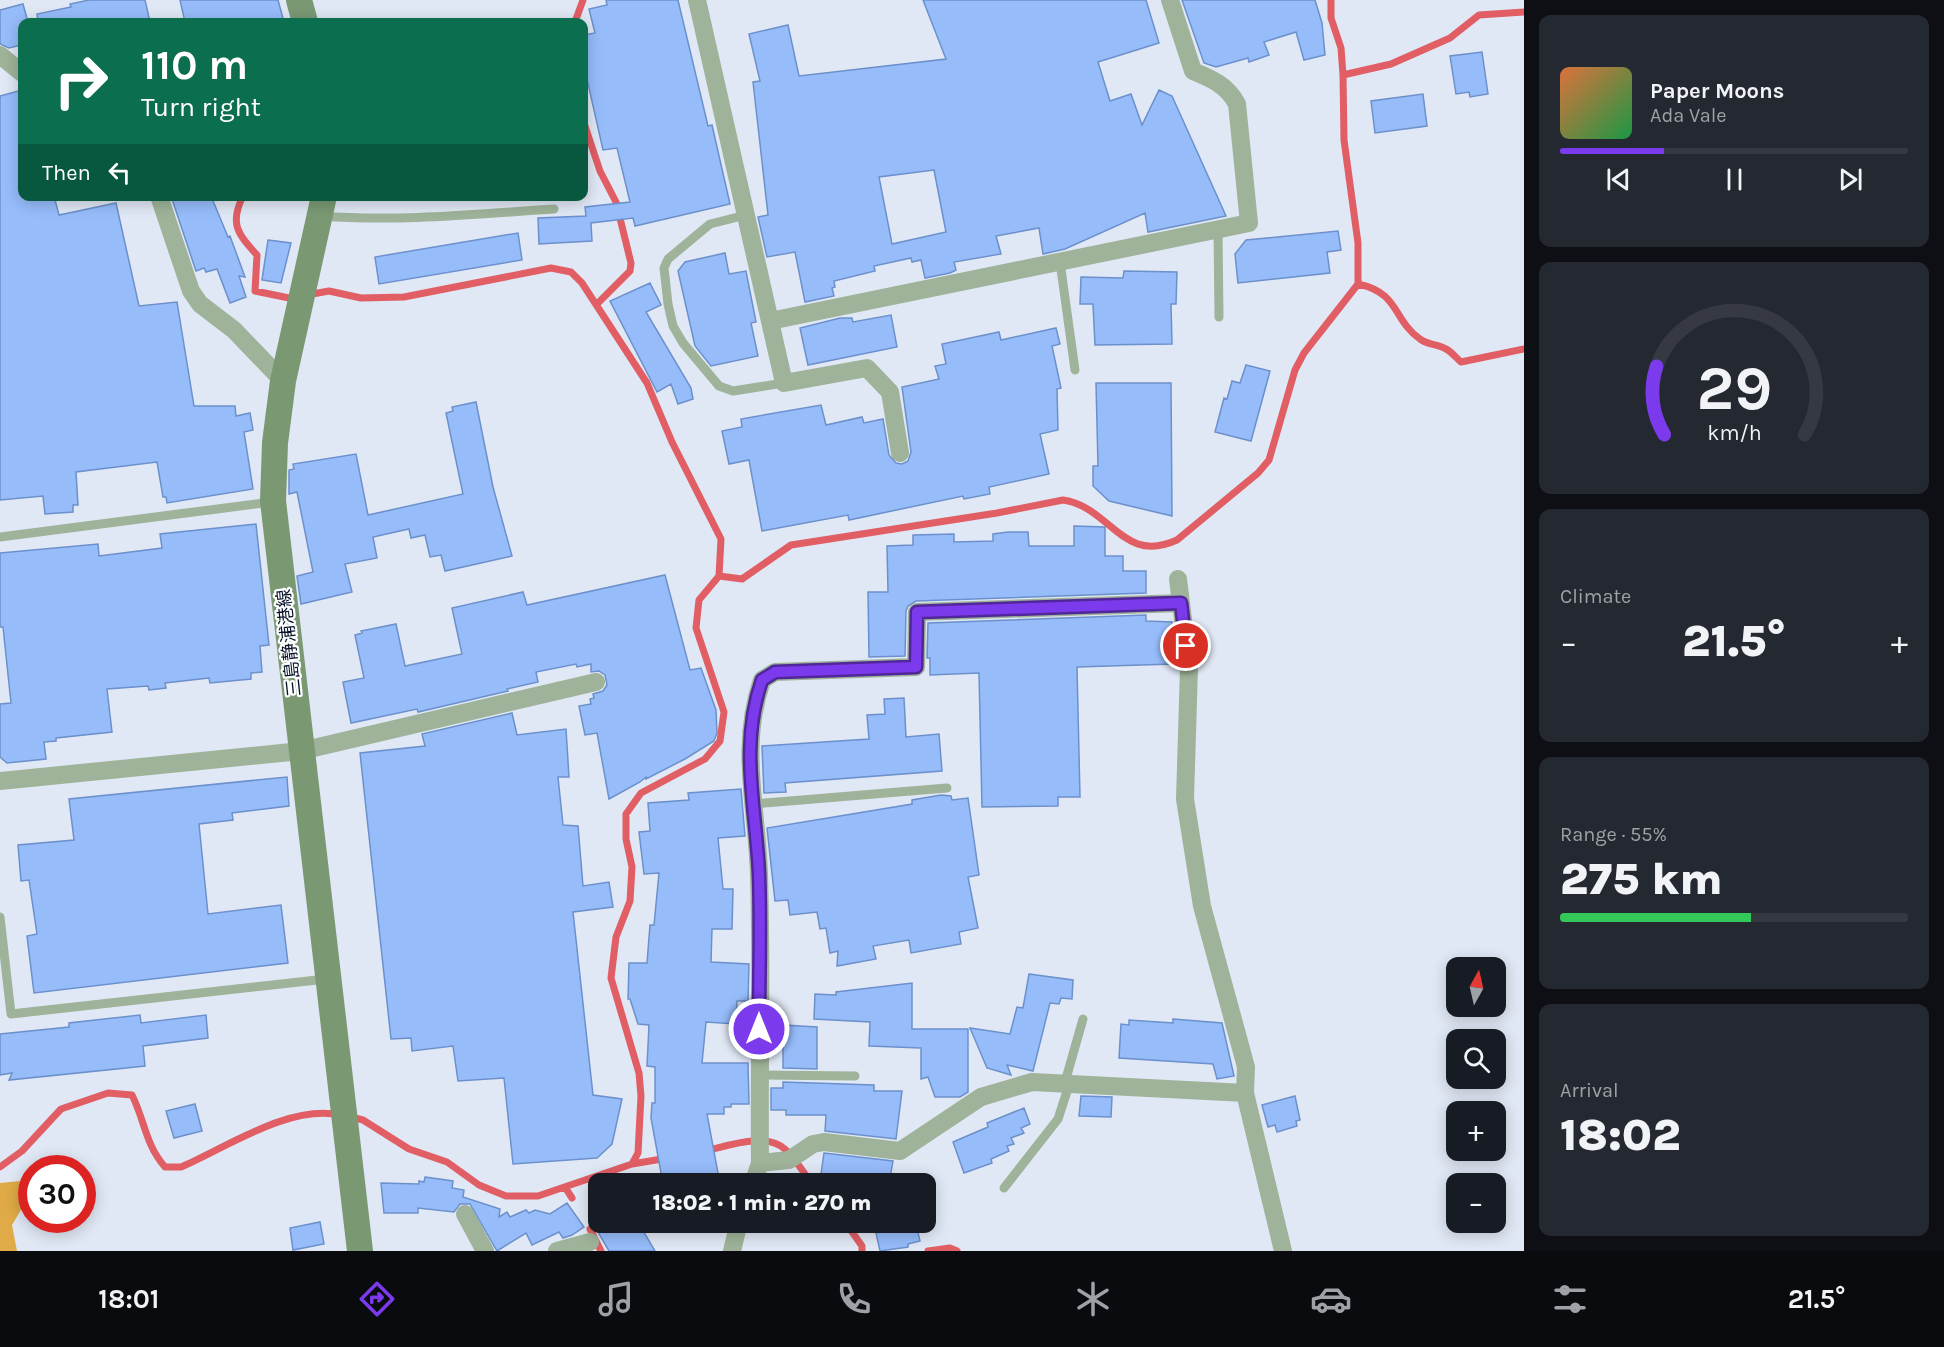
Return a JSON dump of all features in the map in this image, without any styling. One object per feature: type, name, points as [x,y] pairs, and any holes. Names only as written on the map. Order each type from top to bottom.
[{"type":"main road","points":[[299,0],[304,18]]},
{"type":"main road","name":"三島静浦港線","points":[[322,206],[283,381],[275,443],[273,501],[360,1251]]},
{"type":"street","points":[[698,0],[784,383],[867,368],[890,392],[900,453]]},
{"type":"street","points":[[770,321],[1249,223],[1237,104],[1230,92],[1220,83],[1193,71],[1170,0]]},
{"type":"street","points":[[0,55],[18,70]]},
{"type":"street","points":[[161,201],[190,291],[200,304],[234,330],[283,381]]},
{"type":"street","points":[[1178,579],[1189,668],[1185,799],[1202,906],[1246,1067],[1245,1093],[1283,1251]]},
{"type":"street","points":[[757,1173],[760,1163],[759,873],[748,747],[753,705],[762,680],[775,672],[916,667],[917,612],[1181,603]]},
{"type":"street","points":[[0,781],[301,751],[596,682]]},
{"type":"street","points":[[760,1163],[789,1160],[813,1144],[824,1142],[900,1151],[981,1097],[1032,1082],[1068,1082],[1245,1093]]},
{"type":"street","points":[[465,1214],[485,1251]]},
{"type":"street","points":[[732,1251],[736,1233]]},
{"type":"street","points":[[557,1251],[590,1242]]},
{"type":"lane","points":[[322,206],[349,218],[437,216],[554,209]]},
{"type":"lane","points":[[746,215],[710,224],[668,259],[664,268],[673,327],[683,344],[718,386],[733,391],[784,383]]},
{"type":"lane","points":[[1218,230],[1219,317]]},
{"type":"lane","points":[[1060,262],[1075,370]]},
{"type":"lane","points":[[0,537],[273,501]]},
{"type":"lane","points":[[753,804],[947,788]]},
{"type":"lane","points":[[0,917],[11,1014],[328,979]]},
{"type":"lane","points":[[1004,1188],[1058,1119],[1083,1019]]},
{"type":"lane","points":[[759,1076],[855,1076]]},
{"type":"shaded area","points":[[18,1181],[18,1215],[12,1225],[17,1251],[0,1251],[0,1183]]},
{"type":"building","points":[[89,0],[145,0],[149,18],[38,18],[37,14],[71,7],[70,4]]},
{"type":"building","points":[[180,0],[278,0],[283,18],[184,18]]},
{"type":"building","points":[[606,0],[678,0],[708,126],[712,125],[730,204],[635,226],[633,218],[591,223],[592,241],[539,244],[538,218],[586,216],[585,207],[630,202],[617,148],[603,150],[588,84],[588,34],[595,33],[589,9],[607,5]]},
{"type":"building","points":[[923,0],[1146,0],[1159,43],[1098,62],[1110,101],[1131,94],[1142,125],[1159,90],[1172,96],[1226,216],[1148,232],[1145,213],[1065,249],[1043,254],[1039,228],[996,236],[1001,254],[954,262],[956,270],[950,273],[925,278],[921,260],[912,262],[911,258],[874,266],[875,271],[834,281],[835,287],[832,288],[834,296],[805,302],[795,252],[767,257],[758,217],[768,215],[753,82],[760,81],[749,34],[788,25],[799,76],[946,59]],"holes":[[[934,170],[946,232],[892,244],[879,177]]]},
{"type":"building","points":[[1182,0],[1315,0],[1322,23],[1325,55],[1304,60],[1296,32],[1264,42],[1269,55],[1249,62],[1248,58],[1216,67],[1204,63]]},
{"type":"building","points":[[23,4],[27,18],[18,18],[18,46],[9,48],[0,44],[0,10]]},
{"type":"building","points":[[1482,52],[1488,94],[1470,97],[1469,92],[1456,94],[1450,56]]},
{"type":"building","points":[[18,91],[18,201],[55,201],[59,215],[116,203],[139,306],[177,302],[194,406],[235,406],[236,416],[250,413],[253,430],[244,432],[253,489],[167,503],[166,497],[163,497],[157,462],[76,472],[78,505],[73,505],[73,512],[45,514],[43,496],[0,500],[0,96]]},
{"type":"building","points":[[1423,94],[1427,126],[1375,133],[1371,101]]},
{"type":"building","points":[[173,201],[213,201],[228,237],[230,236],[245,277],[239,276],[246,297],[230,303],[217,269],[206,272],[204,268],[196,271]]},
{"type":"building","points":[[1338,231],[1341,250],[1327,252],[1330,273],[1238,283],[1235,254],[1246,240]]},
{"type":"building","points":[[518,233],[522,260],[379,284],[375,257]]},
{"type":"building","points":[[268,240],[291,243],[281,283],[262,280]]},
{"type":"building","points":[[725,253],[729,274],[746,271],[756,322],[751,323],[758,356],[711,366],[695,346],[678,271],[685,262]]},
{"type":"building","points":[[1124,271],[1177,272],[1176,304],[1171,304],[1172,344],[1095,345],[1093,304],[1080,304],[1081,277],[1123,278]]},
{"type":"building","points":[[650,283],[661,305],[646,312],[691,388],[693,399],[678,404],[671,384],[657,392],[610,301]]},
{"type":"building","points":[[891,315],[897,347],[808,365],[800,328],[840,318],[852,318],[853,322]]},
{"type":"building","points":[[1056,328],[1060,344],[1052,346],[1061,388],[1057,389],[1058,430],[1040,434],[1049,474],[989,487],[990,494],[964,499],[963,496],[849,520],[848,515],[762,531],[749,460],[729,464],[722,431],[742,427],[741,419],[821,405],[826,425],[862,417],[864,423],[883,419],[889,455],[896,463],[902,464],[908,461],[911,452],[902,387],[939,379],[935,366],[946,364],[942,344],[999,332],[1001,340]]},
{"type":"building","points":[[1246,365],[1270,371],[1251,441],[1215,432],[1224,398],[1227,399],[1232,381],[1240,383]]},
{"type":"building","points":[[1096,383],[1171,383],[1172,516],[1109,501],[1093,486],[1093,466],[1098,466]]},
{"type":"building","points":[[476,402],[493,487],[512,556],[445,571],[441,555],[430,557],[425,535],[411,538],[409,529],[373,537],[377,558],[345,564],[352,592],[301,604],[297,576],[313,572],[297,492],[289,494],[289,470],[294,469],[293,464],[356,454],[368,515],[463,494],[446,413],[453,411],[452,407]]},
{"type":"building","points":[[256,524],[269,645],[260,646],[262,672],[251,673],[251,679],[210,683],[209,678],[165,683],[166,688],[149,690],[148,686],[107,689],[112,732],[56,738],[56,741],[44,742],[46,759],[7,763],[0,757],[0,704],[11,703],[3,627],[0,627],[0,553],[98,544],[99,556],[162,548],[160,534]]},
{"type":"building","points":[[1074,526],[1105,527],[1105,556],[1123,556],[1123,571],[1146,571],[1146,593],[916,601],[908,606],[906,611],[905,656],[869,657],[868,592],[888,592],[887,546],[913,545],[913,535],[954,534],[954,542],[993,541],[993,534],[1028,532],[1029,546],[1074,546]]},
{"type":"building","points":[[665,575],[690,670],[701,668],[716,710],[717,733],[714,741],[685,759],[646,779],[646,777],[609,799],[597,733],[585,735],[579,706],[591,704],[590,699],[594,698],[593,694],[603,691],[607,685],[605,675],[599,671],[591,672],[591,664],[577,667],[576,664],[536,672],[538,682],[507,689],[508,691],[418,712],[417,709],[351,723],[343,682],[364,678],[355,635],[362,633],[361,631],[396,624],[405,666],[462,654],[452,608],[523,592],[527,605]]},
{"type":"building","points":[[1146,615],[1146,621],[1172,622],[1173,664],[1077,667],[1080,797],[1058,797],[1058,806],[982,807],[979,673],[930,675],[930,658],[927,658],[928,623]]},
{"type":"building","points":[[904,698],[906,737],[939,734],[942,771],[785,783],[786,792],[764,793],[762,746],[869,739],[867,715],[885,714],[884,699]]},
{"type":"building","points":[[512,713],[517,735],[566,729],[569,777],[558,777],[563,825],[578,826],[583,886],[609,882],[613,907],[573,912],[593,1095],[622,1099],[612,1144],[597,1158],[513,1164],[504,1078],[458,1081],[453,1046],[412,1051],[411,1038],[391,1039],[360,753],[425,746],[422,734]]},
{"type":"building","points":[[287,777],[289,806],[232,813],[233,820],[199,824],[208,914],[281,905],[288,963],[34,993],[27,936],[37,934],[29,880],[21,881],[18,845],[74,840],[69,799]]},
{"type":"building","points":[[741,789],[745,836],[718,838],[723,889],[733,889],[732,929],[712,929],[711,962],[749,964],[748,1001],[737,1001],[736,1024],[706,1022],[702,1063],[748,1063],[749,1104],[731,1104],[731,1107],[724,1107],[724,1114],[707,1114],[718,1173],[661,1173],[651,1118],[652,1103],[655,1103],[655,1067],[647,1066],[649,1025],[638,1024],[630,999],[628,999],[629,963],[647,963],[650,925],[654,925],[659,873],[644,874],[639,832],[650,831],[648,803],[689,800],[688,793]]},
{"type":"building","points":[[941,795],[951,796],[952,800],[968,798],[979,875],[968,877],[978,928],[959,932],[961,944],[911,953],[909,940],[873,946],[876,959],[837,966],[838,951],[830,953],[826,928],[820,929],[817,912],[790,915],[788,900],[775,901],[767,828],[912,804],[912,800]]},
{"type":"building","points":[[1029,974],[1073,980],[1072,999],[1061,998],[1059,1004],[1050,1003],[1033,1071],[1007,1065],[1011,1075],[987,1068],[970,1028],[1010,1034],[1017,1007],[1023,1008]]},
{"type":"building","points":[[912,983],[912,1029],[968,1029],[968,1092],[960,1097],[935,1097],[928,1077],[921,1079],[921,1048],[869,1046],[870,1022],[814,1019],[815,994],[836,995],[836,992]]},
{"type":"building","points":[[140,1015],[141,1023],[206,1015],[208,1038],[143,1046],[145,1066],[9,1080],[12,1073],[0,1075],[0,1034],[69,1027],[69,1023]]},
{"type":"building","points":[[1173,1019],[1222,1023],[1234,1076],[1217,1079],[1213,1064],[1119,1058],[1121,1024],[1129,1025],[1129,1020],[1173,1023]]},
{"type":"building","points":[[783,1025],[817,1027],[817,1069],[783,1068]]},
{"type":"building","points":[[783,1082],[874,1085],[874,1091],[902,1091],[896,1139],[825,1131],[826,1115],[786,1115],[786,1110],[771,1110],[771,1088],[783,1088]]},
{"type":"building","points":[[1081,1096],[1112,1097],[1111,1117],[1079,1116]]},
{"type":"building","points":[[1295,1096],[1300,1120],[1296,1121],[1297,1126],[1277,1132],[1275,1125],[1268,1127],[1262,1105]]},
{"type":"building","points":[[195,1104],[202,1131],[174,1138],[166,1111]]},
{"type":"building","points":[[1024,1108],[1030,1124],[1021,1128],[1024,1133],[1011,1138],[1014,1144],[1007,1146],[1009,1151],[991,1159],[992,1163],[964,1173],[953,1142],[988,1127],[987,1123]]},
{"type":"building","points":[[824,1153],[893,1161],[891,1173],[821,1173]]},
{"type":"building","points":[[425,1177],[453,1181],[452,1188],[464,1190],[463,1197],[500,1209],[499,1217],[507,1212],[510,1217],[526,1210],[529,1213],[535,1210],[550,1214],[567,1203],[584,1227],[572,1235],[563,1238],[559,1232],[532,1245],[526,1233],[497,1251],[470,1204],[460,1204],[454,1212],[418,1208],[418,1213],[384,1213],[381,1183],[419,1184],[419,1181],[424,1182]]},
{"type":"building","points":[[320,1222],[324,1244],[293,1250],[290,1228]]},
{"type":"building","points":[[598,1233],[644,1233],[655,1251],[609,1251]]},
{"type":"building","points":[[876,1233],[918,1233],[920,1241],[908,1244],[908,1247],[880,1251]]},
{"type":"waterway","points":[[576,18],[583,0]]},
{"type":"waterway","points":[[719,576],[742,579],[791,545],[997,513],[1063,500],[1093,513],[1129,540],[1143,545],[1158,546],[1177,540],[1258,473],[1269,460],[1295,370],[1304,353],[1358,284],[1358,243],[1344,140],[1341,48],[1331,18],[1331,0]]},
{"type":"waterway","points":[[1343,75],[1391,64],[1450,38],[1479,15],[1524,12]]},
{"type":"waterway","points":[[588,135],[600,171],[616,202],[631,263],[630,271],[597,304]]},
{"type":"waterway","points":[[241,201],[236,221],[245,241],[257,255],[255,291],[289,298],[296,297]]},
{"type":"waterway","points":[[307,295],[329,291],[361,298],[404,297],[551,268],[571,272],[582,283],[647,383],[672,442],[721,539],[719,576],[699,600],[696,628],[724,712],[720,741],[705,759],[641,793],[626,814],[626,839],[632,867],[630,901],[616,937],[611,978],[639,1073],[641,1096],[638,1153],[632,1164],[538,1196],[506,1196],[479,1185],[447,1162],[409,1149],[363,1120],[351,1117]]},
{"type":"waterway","points":[[1358,284],[1372,288],[1389,300],[1404,323],[1420,339],[1446,349],[1461,362],[1524,349]]},
{"type":"waterway","points":[[0,1167],[22,1151],[61,1109],[108,1093],[132,1095],[153,1150],[165,1167],[181,1167],[280,1121],[321,1113],[340,1115]]},
{"type":"waterway","points":[[705,1151],[736,1143],[769,1141],[786,1150],[804,1173]]},
{"type":"waterway","points":[[632,1164],[668,1158]]},
{"type":"waterway","points":[[565,1187],[572,1198]]},
{"type":"waterway","points":[[592,1233],[601,1251]]},
{"type":"waterway","points":[[853,1233],[862,1246],[862,1251]]},
{"type":"waterway","points":[[928,1251],[950,1248],[957,1251]]},
{"type":"route","points":[[759,1029],[759,873],[748,747],[753,705],[762,680],[775,672],[916,667],[917,612],[1181,603],[1186,646]]}]
